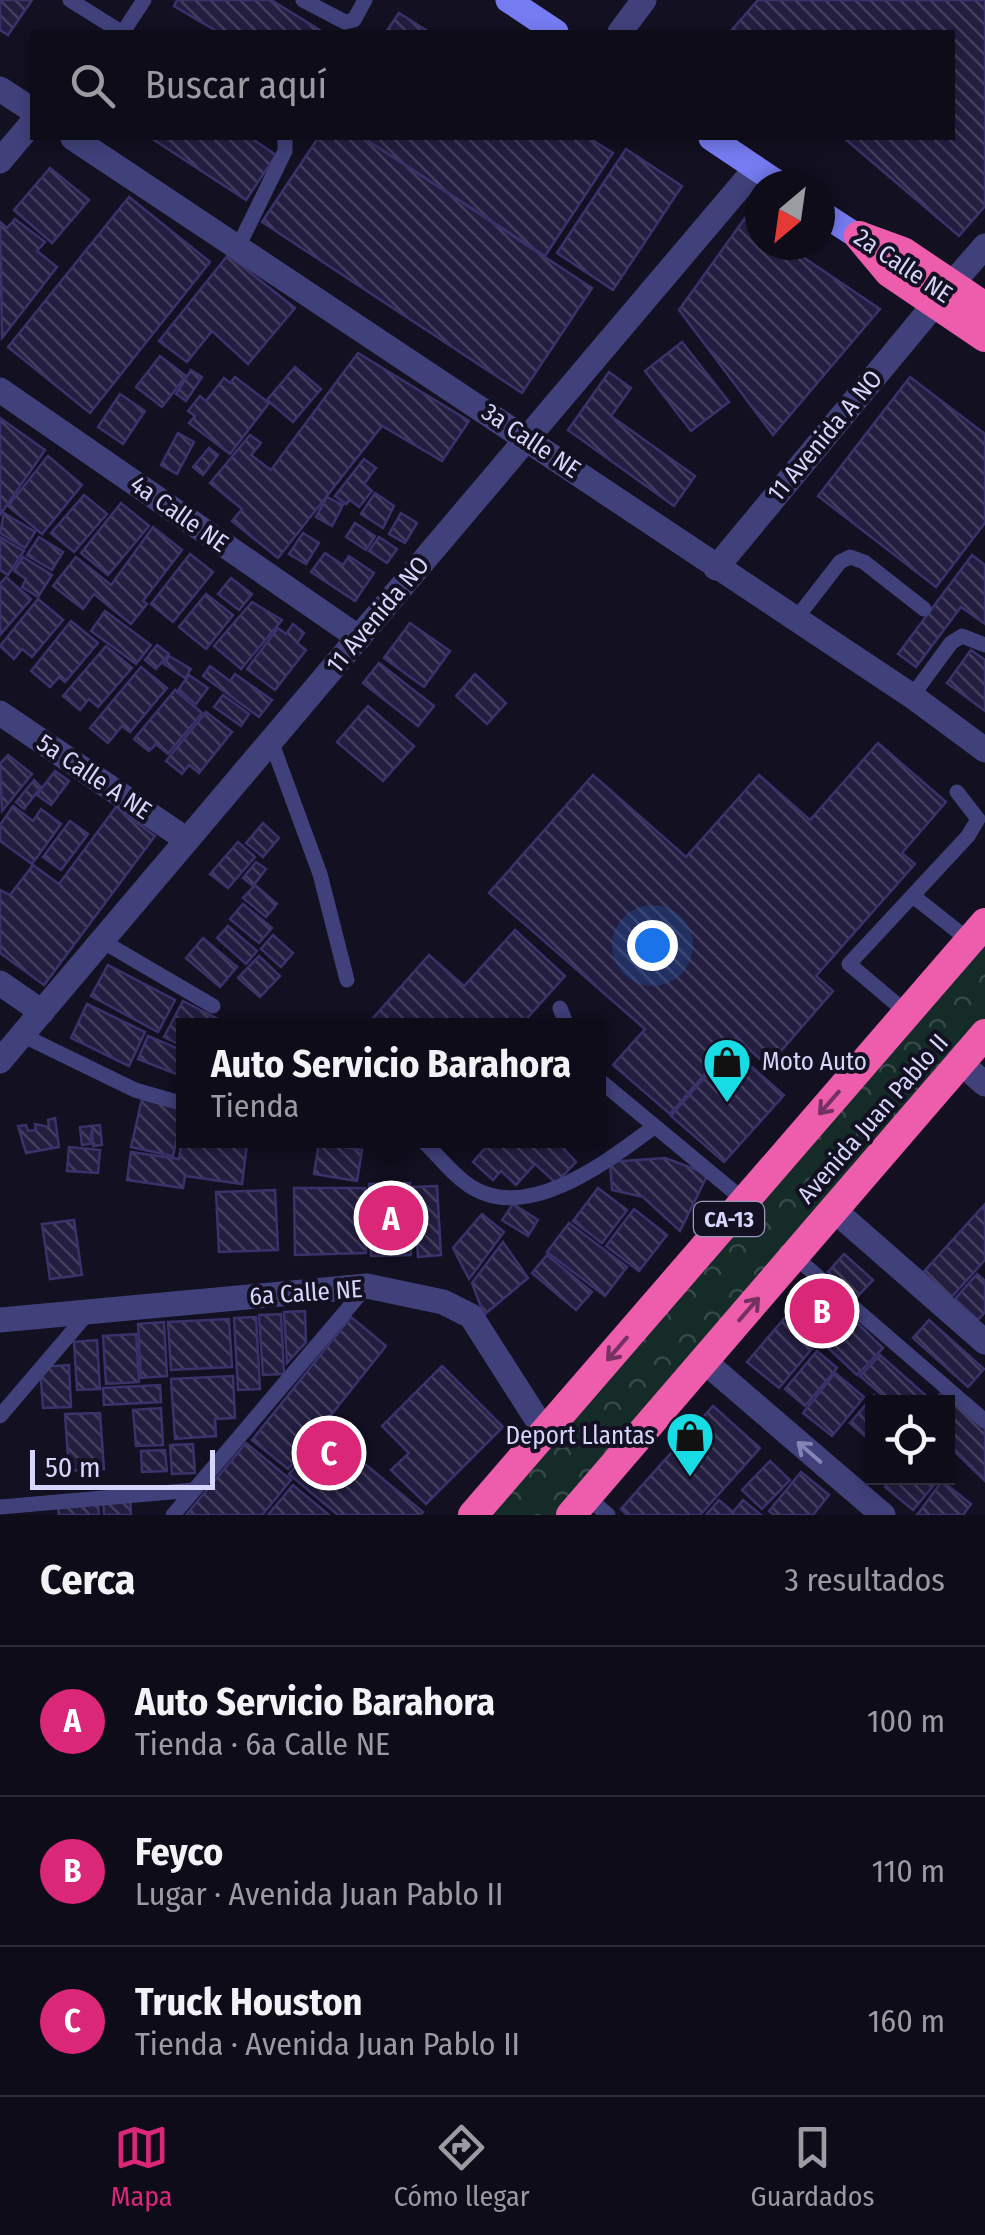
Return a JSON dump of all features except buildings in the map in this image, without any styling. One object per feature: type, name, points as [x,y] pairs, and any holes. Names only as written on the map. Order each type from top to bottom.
[{"type":"highway","points":[[859,236],[889,272],[985,306]]},
{"type":"highway","points":[[943,294],[985,336]]},
{"type":"highway","name":"Avenida Juan Pablo II","points":[[474,1515],[978,932]]},
{"type":"highway","name":"Avenida Juan Pablo II","points":[[589,1509],[704,1361],[985,1034]]},
{"type":"main road","points":[[508,0],[553,30]]},
{"type":"main road","points":[[714,140],[759,170]]},
{"type":"main road","name":"2a Calle NE","points":[[835,221],[985,321]]},
{"type":"street","points":[[622,30],[644,0]]},
{"type":"street","points":[[0,89],[30,109]]},
{"type":"street","points":[[0,161],[30,125]]},
{"type":"street","name":"3a Calle NE","points":[[76,140],[528,438],[716,568],[912,696],[985,750]]},
{"type":"street","name":"11 Avenida NO","points":[[0,1061],[756,168]]},
{"type":"street","points":[[943,294],[985,246]]},
{"type":"street","name":"11 Avenida A NO","points":[[716,568],[943,294]]},
{"type":"street","name":"4a Calle NE","points":[[0,390],[359,638]]},
{"type":"street","name":"5a Calle A NE","points":[[0,713],[187,840]]},
{"type":"street","points":[[0,983],[42,1012]]},
{"type":"street","points":[[960,1063],[985,1084]]},
{"type":"street","points":[[834,1210],[985,1342]]},
{"type":"street","name":"6a Calle NE","points":[[0,1320],[368,1286],[444,1302],[471,1316],[545,1432]]},
{"type":"street","points":[[704,1361],[883,1515]]},
{"type":"lane","points":[[70,0],[119,30]]},
{"type":"lane","points":[[123,30],[144,0]]},
{"type":"lane","points":[[304,0],[345,22],[354,20],[366,0]]},
{"type":"lane","points":[[238,245],[285,151],[285,140]]},
{"type":"lane","points":[[796,620],[840,562],[850,557],[864,562],[924,609]]},
{"type":"lane","points":[[912,696],[951,643],[962,636],[985,645]]},
{"type":"lane","points":[[271,741],[320,874],[347,980]]},
{"type":"lane","points":[[907,1013],[848,968],[850,960],[968,836],[978,818],[957,792]]},
{"type":"lane","points":[[913,896],[978,932]]},
{"type":"lane","points":[[102,941],[212,1006]]},
{"type":"lane","points":[[560,1008],[564,1018]]},
{"type":"lane","points":[[22,1035],[135,1090],[176,1102]]},
{"type":"lane","points":[[606,1086],[745,1201]]},
{"type":"lane","points":[[430,1148],[473,1188],[495,1194],[526,1194],[582,1176],[654,1127]]},
{"type":"lane","points":[[794,1256],[985,1420]]},
{"type":"lane","points":[[173,1515],[368,1286]]},
{"type":"lane","points":[[0,1416],[91,1310]]},
{"type":"lane","points":[[0,1507],[194,1490]]},
{"type":"green space","points":[[985,927],[985,1029],[570,1515],[474,1515]]},
{"type":"place","name":"Moto Auto","points":[[727,1104]]},
{"type":"place","name":"Auto Servicio Barahora","points":[[391,1218]]},
{"type":"place","name":"Feyco","points":[[822,1311]]},
{"type":"place","name":"Truck Houston","points":[[329,1453]]},
{"type":"place","name":"Deport Llantas","points":[[690,1478]]}]
